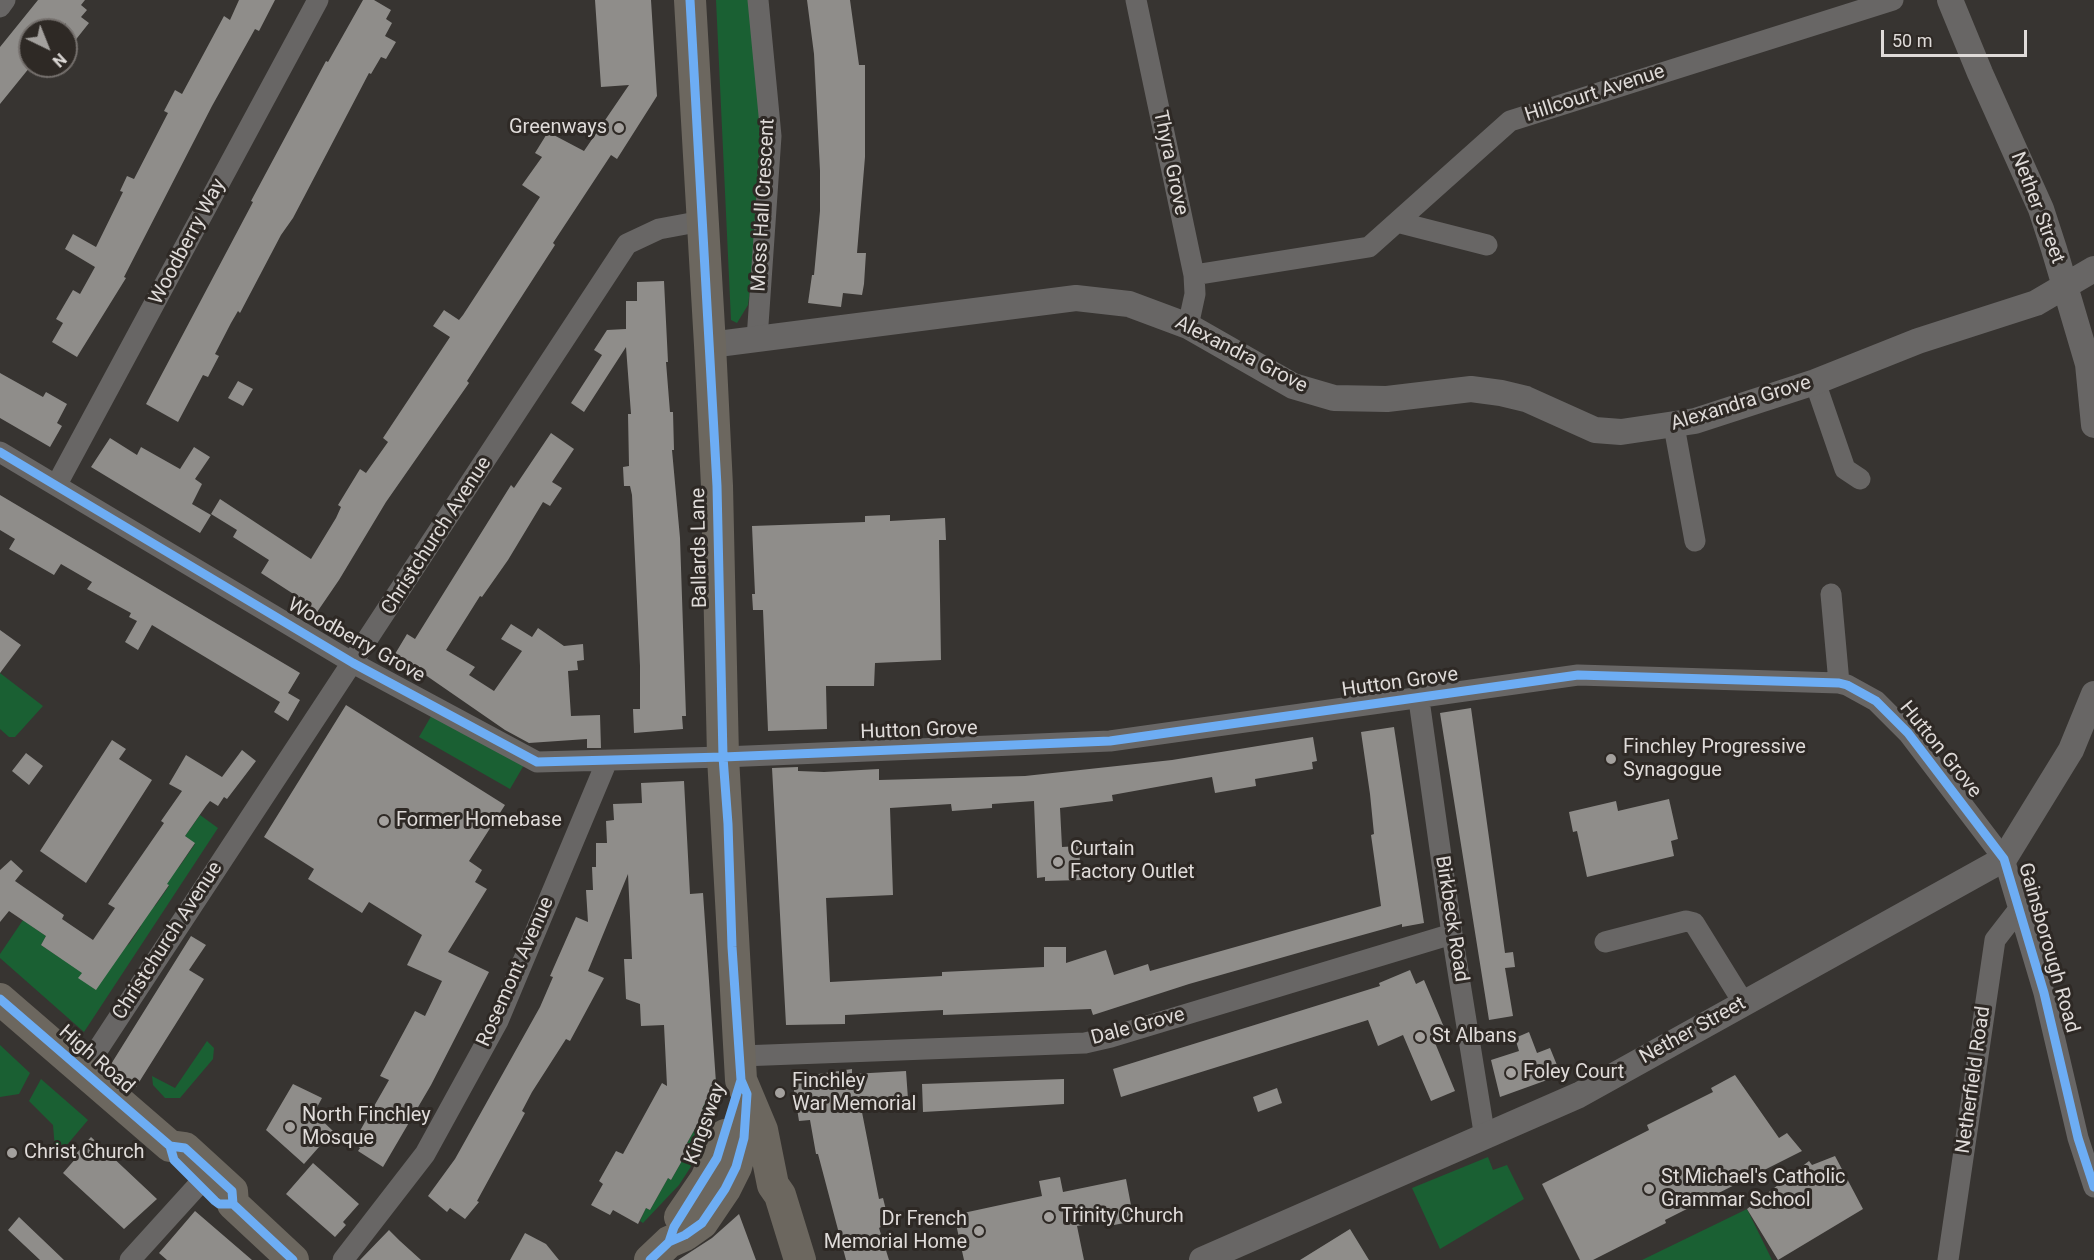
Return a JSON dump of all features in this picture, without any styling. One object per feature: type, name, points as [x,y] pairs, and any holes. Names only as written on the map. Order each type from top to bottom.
[{"type":"main road","name":"Ballards Lane","points":[[690,0],[717,486],[723,757],[728,824],[732,947],[743,1077],[767,1146],[773,1185],[780,1195],[800,1260]]},
{"type":"main road","name":"High Road","points":[[0,999],[170,1146],[185,1148],[232,1191],[233,1204],[293,1260]]},
{"type":"main road","name":"Kingsway","points":[[660,1251],[702,1223],[725,1190],[727,1162],[743,1077]]},
{"type":"main road","name":"High Road","points":[[170,1146],[174,1160],[219,1204],[233,1204]]},
{"type":"main road","points":[[727,1162],[773,1185]]},
{"type":"street","points":[[0,6],[5,0]]},
{"type":"street","name":"Woodberry Way","points":[[57,484],[318,0]]},
{"type":"street","name":"Moss Hall Crescent","points":[[756,339],[771,136],[758,0]]},
{"type":"street","name":"Thyra Grove","points":[[1136,0],[1194,275],[1195,294],[1188,326]]},
{"type":"street","name":"Hillcourt Avenue","points":[[1194,275],[1369,248],[1510,121],[1893,0]]},
{"type":"street","name":"Nether Street","points":[[1950,0],[2041,209],[2066,284],[2088,364],[2094,425]]},
{"type":"street","name":"Christchurch Avenue","points":[[83,1072],[627,244],[658,229],[702,221]]},
{"type":"street","points":[[1397,222],[1487,245]]},
{"type":"street","name":"Alexandra Grove","points":[[710,345],[1076,298],[1129,304],[1188,326],[1293,386],[1334,398],[1387,399],[1471,389],[1526,399],[1595,430],[1621,432],[1674,426],[1815,382],[1918,341],[2036,303],[2094,269]]},
{"type":"street","points":[[1815,382],[1845,469],[1860,479]]},
{"type":"street","points":[[1674,426],[1695,541]]},
{"type":"street","name":"Woodberry Grove","points":[[0,452],[57,484],[352,663],[537,762],[723,757]]},
{"type":"street","points":[[1831,594],[1839,683]]},
{"type":"street","name":"Hutton Grove","points":[[723,757],[1110,741],[1419,700],[1578,675],[1839,683],[1876,701],[1908,733],[2004,859]]},
{"type":"street","name":"Nether Street","points":[[1202,1260],[1580,1095],[1743,1002],[2004,859],[2071,750],[2094,694]]},
{"type":"street","name":"Birkbeck Road","points":[[1419,700],[1452,934],[1485,1138]]},
{"type":"street","name":"Rosemont Avenue","points":[[350,1252],[425,1154],[498,1021],[607,761]]},
{"type":"street","name":"Gainsborough Road","points":[[2004,859],[2044,993],[2078,1138],[2094,1187]]},
{"type":"street","name":"Netherfield Road","points":[[1948,1260],[1995,940],[2019,909]]},
{"type":"street","points":[[1605,942],[1686,921],[1694,923],[1743,1002]]},
{"type":"street","name":"Dale Grove","points":[[743,1077],[1085,1042],[1111,1037],[1452,934]]},
{"type":"street","points":[[130,1260],[199,1185]]},
{"type":"green space","points":[[716,0],[749,0],[760,64],[761,151],[755,254],[748,305],[737,323],[731,320]]},
{"type":"green space","points":[[0,673],[43,706],[15,737],[9,737],[0,729]]},
{"type":"green space","points":[[433,713],[524,765],[510,789],[419,737]]},
{"type":"green space","points":[[200,815],[218,828],[84,1032],[0,958],[0,954],[23,920],[46,936],[41,945],[59,957],[85,968],[79,978],[129,944],[141,926],[131,919],[144,899],[155,906],[169,886],[159,878],[179,867],[195,844],[185,836]]},
{"type":"green space","points":[[207,1041],[214,1048],[213,1059],[180,1098],[165,1098],[153,1085],[152,1076],[175,1088]]},
{"type":"green space","points":[[0,1045],[30,1073],[19,1094],[0,1097]]},
{"type":"green space","points":[[716,1077],[706,1128],[690,1168],[679,1185],[643,1223],[640,1221],[646,1208],[650,1210],[668,1178],[671,1180],[691,1145],[687,1143],[705,1111],[702,1109]]},
{"type":"green space","points":[[41,1079],[88,1120],[66,1146],[55,1149],[53,1125],[29,1101]]},
{"type":"green space","points":[[1488,1157],[1493,1170],[1507,1165],[1524,1199],[1440,1249],[1412,1188]]},
{"type":"green space","points":[[1747,1209],[1772,1260],[1642,1260]]},
{"type":"building","points":[[38,0],[85,0],[81,5],[87,10],[81,17],[89,23],[78,37],[78,18],[23,18]]},
{"type":"building","points":[[239,0],[275,0],[259,31],[255,29],[212,106],[124,277],[126,278],[77,357],[52,342],[63,323],[56,319],[73,290],[80,294],[95,267],[65,249],[73,234],[96,247],[123,192],[120,191],[127,176],[134,179],[168,113],[164,111],[175,90],[182,94],[224,16],[230,20]]},
{"type":"building","points":[[363,0],[374,0],[391,10],[386,19],[392,23],[385,36],[396,42],[386,59],[381,57],[371,74],[369,73],[293,218],[281,235],[240,313],[238,311],[231,323],[215,354],[219,356],[208,377],[203,375],[178,422],[146,404],[326,61],[328,62]]},
{"type":"building","points":[[595,0],[651,0],[657,96],[617,159],[611,155],[553,243],[555,245],[467,381],[469,383],[386,502],[313,618],[290,602],[295,595],[261,573],[269,560],[233,537],[237,530],[211,514],[220,499],[311,559],[336,518],[341,507],[338,505],[360,469],[366,473],[388,442],[383,438],[450,337],[433,326],[444,310],[459,320],[540,197],[522,185],[542,157],[535,153],[548,132],[584,151],[629,85],[601,87]]},
{"type":"building","points":[[807,0],[850,0],[859,65],[865,65],[865,157],[857,253],[866,253],[864,284],[862,295],[843,293],[841,307],[808,303],[812,275],[814,275],[820,211],[820,171],[814,54]]},
{"type":"building","points":[[18,25],[18,78],[21,78],[0,104],[0,47]]},
{"type":"building","points":[[664,281],[668,362],[666,362],[670,412],[673,412],[674,450],[672,450],[680,538],[686,716],[682,716],[683,729],[634,733],[633,709],[640,709],[640,666],[632,495],[630,486],[624,486],[623,467],[629,466],[628,414],[631,414],[626,347],[584,412],[571,403],[602,355],[594,350],[607,330],[626,329],[626,301],[637,301],[637,282]]},
{"type":"building","points":[[0,373],[43,397],[46,392],[67,404],[57,423],[62,426],[50,447],[0,418]]},
{"type":"building","points":[[238,381],[253,389],[243,406],[228,398]]},
{"type":"building","points":[[551,433],[574,449],[552,482],[562,488],[550,506],[543,502],[508,560],[482,597],[480,596],[446,650],[475,667],[469,675],[494,691],[522,651],[501,639],[511,624],[532,637],[538,628],[564,646],[583,644],[584,660],[577,661],[578,670],[568,671],[571,716],[600,715],[601,748],[587,748],[587,739],[529,743],[505,730],[395,654],[407,634],[415,639],[511,485],[514,488]]},
{"type":"building","points":[[110,438],[137,455],[141,447],[180,469],[194,447],[210,457],[195,479],[202,484],[192,504],[211,515],[200,533],[91,467]]},
{"type":"building","points":[[0,495],[300,673],[288,693],[300,700],[288,721],[274,712],[280,702],[152,625],[138,650],[125,642],[137,621],[129,617],[131,613],[87,589],[92,582],[61,564],[54,575],[9,549],[15,539],[0,530]]},
{"type":"building","points":[[890,515],[890,521],[945,518],[946,540],[939,540],[941,660],[875,663],[874,686],[826,686],[827,729],[768,731],[763,610],[753,610],[752,594],[755,594],[752,526],[865,522],[865,516]]},
{"type":"building","points":[[0,630],[21,645],[0,673]]},
{"type":"building","name":"Former Homebase","points":[[346,705],[505,805],[469,861],[482,870],[475,882],[487,889],[448,952],[489,972],[431,1085],[383,1167],[358,1151],[360,1148],[353,1143],[389,1080],[380,1076],[415,1011],[425,1016],[442,981],[407,965],[422,935],[369,902],[362,913],[308,879],[314,869],[264,837]]},
{"type":"building","points":[[1471,708],[1505,953],[1513,952],[1515,967],[1505,968],[1513,1016],[1489,1020],[1440,713]]},
{"type":"building","points":[[1394,727],[1424,923],[1402,927],[1402,924],[1312,949],[1189,984],[1093,1015],[1091,1009],[943,1015],[943,1010],[845,1015],[845,1024],[786,1025],[772,768],[798,767],[798,771],[824,772],[879,769],[879,780],[1025,776],[1172,760],[1313,737],[1317,761],[1312,762],[1313,769],[1255,779],[1256,786],[1215,793],[1212,777],[1112,795],[1113,801],[1060,808],[1062,847],[1079,846],[1081,880],[1045,881],[1045,877],[1037,878],[1034,801],[992,804],[992,808],[952,811],[951,804],[890,808],[893,895],[826,898],[830,982],[942,976],[942,972],[1044,967],[1044,947],[1066,947],[1066,963],[1106,950],[1114,975],[1148,964],[1150,971],[1381,906],[1371,835],[1374,834],[1370,794],[1361,732]]},
{"type":"building","points":[[112,740],[126,749],[119,759],[152,780],[86,883],[40,851]]},
{"type":"building","points":[[242,750],[256,761],[227,799],[224,797],[218,806],[210,801],[185,836],[195,843],[167,884],[169,885],[96,990],[78,978],[82,973],[41,945],[46,936],[9,911],[0,922],[0,870],[11,860],[23,871],[15,881],[64,915],[62,919],[93,940],[115,908],[108,904],[164,823],[161,821],[182,791],[169,784],[186,755],[222,777]]},
{"type":"building","points":[[26,753],[43,766],[29,785],[12,771]]},
{"type":"building","points":[[684,781],[690,894],[703,893],[716,1083],[702,1109],[705,1111],[687,1143],[691,1145],[671,1180],[668,1178],[650,1210],[646,1208],[638,1224],[613,1210],[610,1215],[591,1205],[603,1184],[599,1181],[616,1151],[623,1154],[662,1083],[667,1086],[664,1025],[641,1026],[640,1004],[626,999],[624,959],[632,959],[628,874],[588,971],[604,978],[570,1041],[566,1039],[532,1092],[522,1111],[525,1113],[477,1201],[479,1202],[465,1219],[450,1208],[447,1212],[428,1196],[455,1159],[540,1007],[553,977],[550,976],[576,917],[588,922],[586,890],[593,890],[592,867],[596,867],[596,843],[607,843],[606,821],[614,820],[613,804],[642,803],[641,783]]},
{"type":"building","points":[[1669,799],[1678,839],[1671,841],[1674,856],[1587,877],[1577,831],[1573,832],[1569,812],[1616,801],[1618,811]]},
{"type":"building","points":[[191,936],[206,945],[189,970],[204,979],[136,1087],[108,1069]]},
{"type":"building","points":[[1410,970],[1416,984],[1424,980],[1446,1032],[1433,1038],[1455,1091],[1431,1101],[1403,1035],[1378,1046],[1368,1020],[1121,1097],[1113,1069],[1380,986],[1379,983]]},
{"type":"building","points":[[1529,1032],[1537,1053],[1550,1048],[1561,1075],[1500,1097],[1491,1060],[1519,1051],[1515,1038]]},
{"type":"building","points":[[852,1069],[852,1074],[906,1071],[908,1099],[860,1102],[879,1199],[883,1198],[889,1222],[879,1228],[889,1260],[846,1260],[818,1154],[816,1154],[810,1120],[799,1121],[792,1078]]},
{"type":"building","points":[[1735,1075],[1779,1138],[1787,1133],[1802,1151],[1665,1220],[1666,1223],[1593,1260],[1580,1260],[1542,1184],[1649,1130],[1647,1125],[1713,1092],[1711,1088]]},
{"type":"building","points":[[1064,1079],[1064,1104],[923,1112],[922,1084]]},
{"type":"building","name":"North Finchley Mosque","points":[[293,1084],[322,1098],[314,1113],[333,1131],[304,1164],[266,1130]]},
{"type":"building","points":[[1277,1088],[1282,1103],[1258,1112],[1253,1097]]},
{"type":"building","points":[[91,1137],[157,1199],[124,1229],[63,1173]]},
{"type":"building","points":[[1835,1156],[1863,1209],[1778,1260],[1747,1209],[1809,1161],[1812,1165]]},
{"type":"building","points":[[313,1163],[359,1204],[343,1222],[346,1225],[335,1237],[286,1194]]},
{"type":"building","points":[[1060,1177],[1063,1192],[1126,1179],[1134,1221],[1114,1225],[1113,1220],[1077,1226],[1084,1260],[964,1260],[954,1215],[1042,1196],[1039,1181]]},
{"type":"building","points":[[195,1211],[252,1260],[167,1260],[159,1253]]},
{"type":"building","points":[[739,1214],[756,1260],[678,1260],[712,1238]]},
{"type":"building","points":[[19,1217],[64,1260],[40,1260],[8,1230]]},
{"type":"building","points":[[1350,1229],[1369,1260],[1300,1260]]},
{"type":"building","points":[[389,1230],[400,1241],[421,1260],[360,1260]]},
{"type":"building","points":[[525,1233],[546,1244],[559,1260],[510,1260]]},
{"type":"cycle path","points":[[650,1260],[669,1242],[685,1235],[702,1223],[725,1189],[736,1167],[744,1138],[747,1094],[741,1080],[732,947],[728,824],[723,757],[717,486],[690,0]]},
{"type":"cycle path","points":[[0,452],[353,663],[537,762],[723,757],[1110,741],[1578,675],[1847,685],[1876,701],[1908,733],[2004,859],[2044,993],[2078,1138],[2094,1187]]},
{"type":"cycle path","points":[[0,999],[170,1146],[185,1148],[232,1191],[233,1204],[293,1260]]},
{"type":"cycle path","points":[[669,1242],[674,1227],[717,1158],[741,1080]]},
{"type":"cycle path","points":[[170,1146],[174,1160],[215,1201],[219,1204],[233,1204]]},
{"type":"place","name":"Greenways","points":[[619,128]]},
{"type":"place","name":"Finchley Progressive Synagogue","points":[[1611,759]]},
{"type":"place","name":"Former Homebase","points":[[384,821]]},
{"type":"place","name":"Curtain Factory Outlet","points":[[1058,862]]},
{"type":"place","name":"St Albans","points":[[1420,1037]]},
{"type":"place","name":"Foley Court","points":[[1511,1073]]},
{"type":"place","name":"Finchley War Memorial","points":[[780,1093]]},
{"type":"place","name":"North Finchley Mosque","points":[[290,1127]]},
{"type":"place","name":"Christ Church","points":[[12,1153]]},
{"type":"place","name":"St Michael's Catholic Grammar School","points":[[1649,1189]]},
{"type":"place","name":"Trinity Church","points":[[1049,1217]]},
{"type":"place","name":"Dr French Memorial Home","points":[[979,1231]]}]
